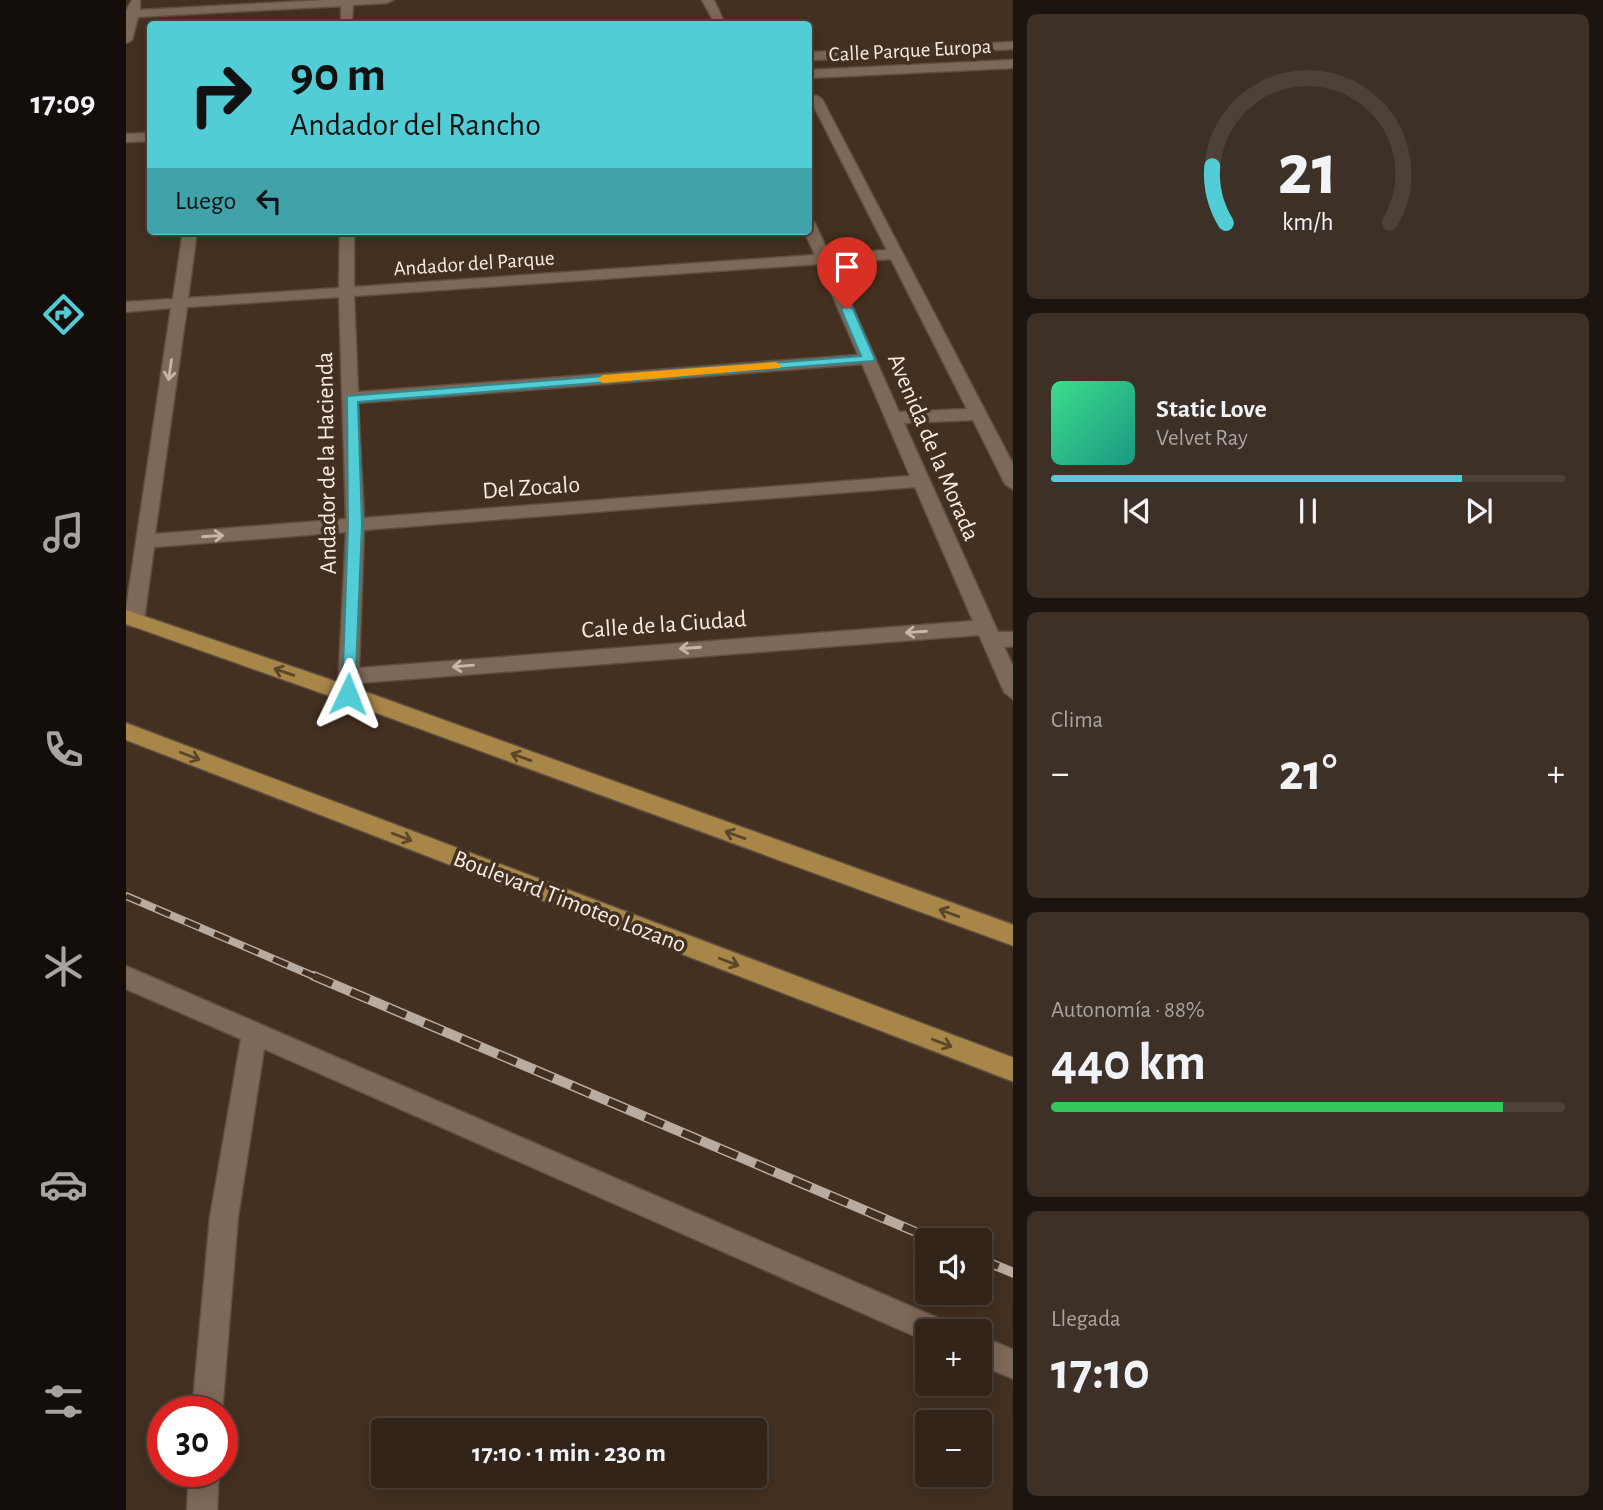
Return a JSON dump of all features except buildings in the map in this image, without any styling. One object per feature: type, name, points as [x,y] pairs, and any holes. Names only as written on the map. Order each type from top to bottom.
[{"type":"main road","points":[[130,619],[348,685],[1013,936]]},
{"type":"main road","name":"Boulevard Timoteo Lozano","points":[[126,732],[1013,1070]]},
{"type":"street","points":[[126,40],[129,14],[136,0]]},
{"type":"street","points":[[129,14],[223,4],[387,0]]},
{"type":"street","points":[[708,0],[718,21]]},
{"type":"street","points":[[347,1],[347,21]]},
{"type":"street","points":[[814,56],[1013,45]]},
{"type":"street","points":[[928,50],[937,68]]},
{"type":"street","name":"Calle Parque Europa","points":[[812,74],[1013,64]]},
{"type":"street","points":[[816,99],[898,254],[1013,484]]},
{"type":"street","points":[[812,126],[829,125]]},
{"type":"street","points":[[126,138],[147,137]]},
{"type":"street","name":"Avenida de la Morada","points":[[812,232],[1013,692]]},
{"type":"street","points":[[130,619],[145,541],[189,235]]},
{"type":"street","name":"Andador de la Hacienda","points":[[347,235],[346,293],[355,525],[348,685]]},
{"type":"street","name":"Andador del Parque","points":[[126,307],[898,254]]},
{"type":"street","points":[[351,398],[869,359]]},
{"type":"street","points":[[894,418],[978,414]]},
{"type":"street","name":"Del Zocalo","points":[[145,541],[921,481]]},
{"type":"street","name":"Calle de la Ciudad","points":[[348,685],[988,634],[1013,639]]},
{"type":"street","points":[[126,977],[915,1322]]},
{"type":"street","points":[[208,1396],[224,1216],[254,1035]]},
{"type":"street","points":[[992,1355],[1013,1365]]},
{"type":"street","points":[[202,1510],[203,1487]]},
{"type":"railway","points":[[126,896],[318,978]]},
{"type":"railway","points":[[314,976],[915,1232]]},
{"type":"railway","points":[[992,1264],[1013,1273]]},
{"type":"slow traffic","points":[[603,379],[776,366]]},
{"type":"route","points":[[348,694],[355,525],[351,398],[869,359],[847,309]]}]
